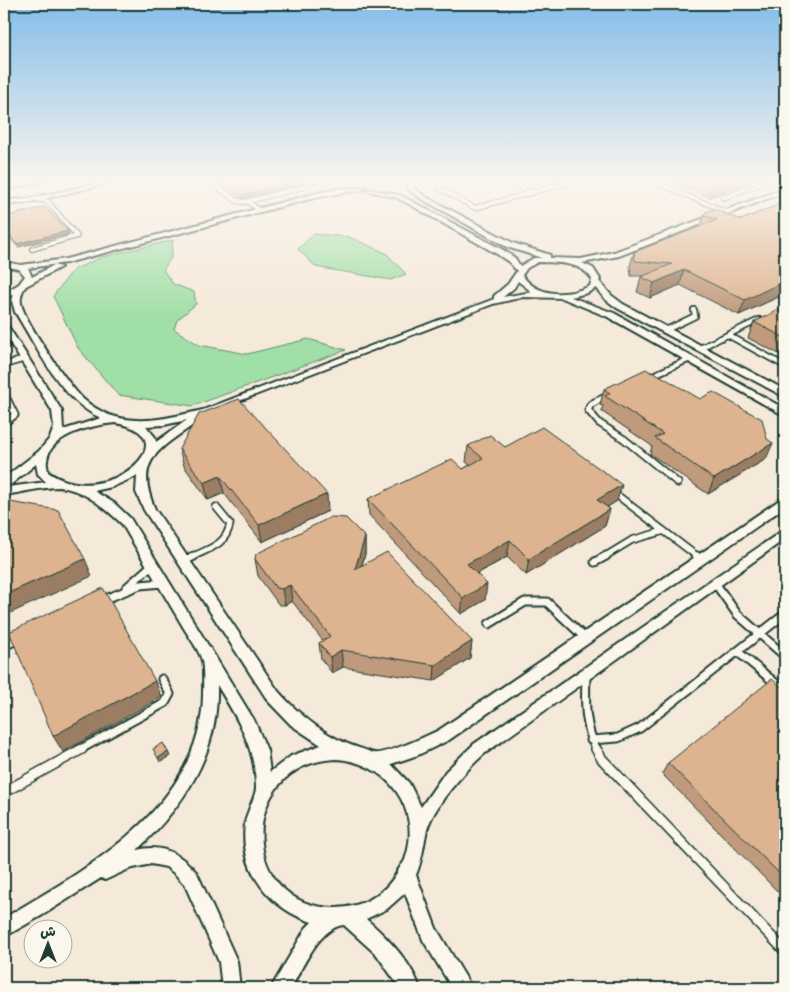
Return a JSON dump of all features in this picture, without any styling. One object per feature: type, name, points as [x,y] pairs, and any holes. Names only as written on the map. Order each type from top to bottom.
[{"type":"street","points":[[20,267],[78,258],[198,226]]},
{"type":"street","points":[[453,226],[512,260],[526,286],[546,294]]},
{"type":"street","points":[[475,226],[526,252],[567,261],[598,273]]},
{"type":"street","points":[[567,261],[594,259],[616,254],[689,226]]},
{"type":"street","points":[[4,264],[25,269],[29,276],[22,286],[16,301],[19,312],[74,395],[95,412],[115,420],[135,424],[164,422],[206,412],[491,302],[523,295],[568,295],[587,291],[598,273],[616,254]]},
{"type":"street","points":[[4,296],[78,258]]},
{"type":"street","points":[[491,302],[506,292],[519,272],[530,262],[556,259]]},
{"type":"street","points":[[598,273],[602,292],[614,301],[785,394]]},
{"type":"street","points":[[557,295],[585,303],[604,312],[785,413]]},
{"type":"street","points":[[4,326],[57,411],[59,427],[54,440],[44,452],[4,484]]},
{"type":"street","points":[[81,489],[116,482],[135,471],[142,465],[150,452],[206,412]]},
{"type":"street","points":[[54,440],[76,427],[102,420],[115,420]]},
{"type":"street","points":[[135,424],[144,429],[149,436],[150,452]]},
{"type":"street","points":[[44,452],[41,459],[43,474],[57,484]]},
{"type":"street","points":[[142,465],[141,483],[145,501],[273,696],[284,710],[312,733],[347,750],[378,760],[392,770],[412,798],[418,834]]},
{"type":"street","points":[[4,491],[57,484],[81,489],[102,499],[126,521],[249,724],[262,764],[265,794]]},
{"type":"street","points":[[378,760],[413,750],[444,734],[785,502]]},
{"type":"street","points":[[280,988],[312,934],[340,917],[371,907],[391,892],[406,872],[414,853],[418,834],[437,794],[464,762],[785,533]]},
{"type":"street","points":[[86,880],[144,833],[185,781],[202,745],[207,728],[210,695],[209,656]]},
{"type":"street","points":[[347,750],[323,752],[301,760],[280,774],[265,794],[256,813],[253,834],[254,855],[261,875],[274,893],[290,906],[310,915],[340,917],[375,939],[388,954],[411,988]]},
{"type":"street","points":[[4,928],[86,880],[132,859],[161,856],[178,865],[191,880],[228,961],[231,988]]},
{"type":"street","points":[[406,872],[429,934],[463,988]]},
{"type":"lane","points":[[32,249],[76,237],[68,226]]},
{"type":"lane","points":[[666,330],[695,316],[694,310]]},
{"type":"lane","points":[[700,348],[769,316]]},
{"type":"lane","points":[[728,335],[785,366]]},
{"type":"lane","points":[[4,365],[24,359]]},
{"type":"lane","points":[[646,378],[690,359]]},
{"type":"lane","points":[[657,374],[665,379]]},
{"type":"lane","points":[[4,392],[15,415],[4,423]]},
{"type":"lane","points":[[610,394],[591,404],[588,410],[591,416],[623,438],[654,466],[678,483]]},
{"type":"lane","points":[[604,485],[701,559]]},
{"type":"lane","points":[[184,561],[223,541],[228,535],[230,524],[216,507]]},
{"type":"lane","points":[[595,562],[632,540],[664,531]]},
{"type":"lane","points":[[120,592],[152,565]]},
{"type":"lane","points":[[715,582],[732,609],[759,635],[785,656]]},
{"type":"lane","points":[[94,604],[120,592],[146,584],[164,584]]},
{"type":"lane","points":[[489,624],[525,602],[547,602],[585,638]]},
{"type":"lane","points":[[591,740],[618,738],[640,728],[785,614]]},
{"type":"lane","points":[[4,646],[31,633]]},
{"type":"lane","points":[[738,652],[785,691]]},
{"type":"lane","points":[[586,674],[585,720],[591,740],[610,768],[785,951]]},
{"type":"lane","points":[[4,792],[165,703],[170,694],[162,680]]},
{"type":"green space","points":[[314,234],[349,237],[386,253],[406,274],[391,280],[316,267],[298,249]]},
{"type":"green space","points":[[173,240],[171,258],[163,270],[173,284],[194,292],[196,304],[177,320],[174,329],[199,345],[247,354],[308,339],[346,350],[193,406],[118,395],[78,348],[53,296],[73,270],[102,257]]},
{"type":"building","points":[[4,226],[63,226],[68,231],[16,244]]},
{"type":"building","points":[[701,226],[785,226],[785,281],[745,300],[684,270],[654,283],[641,277],[672,264],[635,261],[634,252]]},
{"type":"building","points":[[785,307],[785,338],[754,322]]},
{"type":"building","points":[[646,369],[700,399],[713,392],[762,419],[767,439],[773,443],[714,479],[655,438],[663,434],[605,396],[610,393],[604,389]]},
{"type":"building","points":[[239,399],[327,494],[259,525],[220,476],[204,483],[179,449],[199,414]]},
{"type":"building","points":[[542,427],[622,485],[597,500],[610,509],[529,559],[510,540],[467,564],[487,584],[463,598],[368,499],[452,459],[463,469],[483,458],[468,446],[490,435],[505,447]]},
{"type":"building","points":[[4,501],[58,510],[85,559],[4,595]]},
{"type":"building","points":[[331,517],[346,518],[365,537],[355,569],[387,552],[472,641],[435,665],[341,650],[330,657],[319,643],[330,636],[290,585],[282,589],[276,588],[255,559],[256,554]]},
{"type":"building","points":[[103,588],[155,681],[53,736],[9,632]]},
{"type":"building","points":[[772,679],[785,690],[785,879],[668,763]]},
{"type":"building","points":[[163,743],[168,752],[158,758],[153,749]]}]
